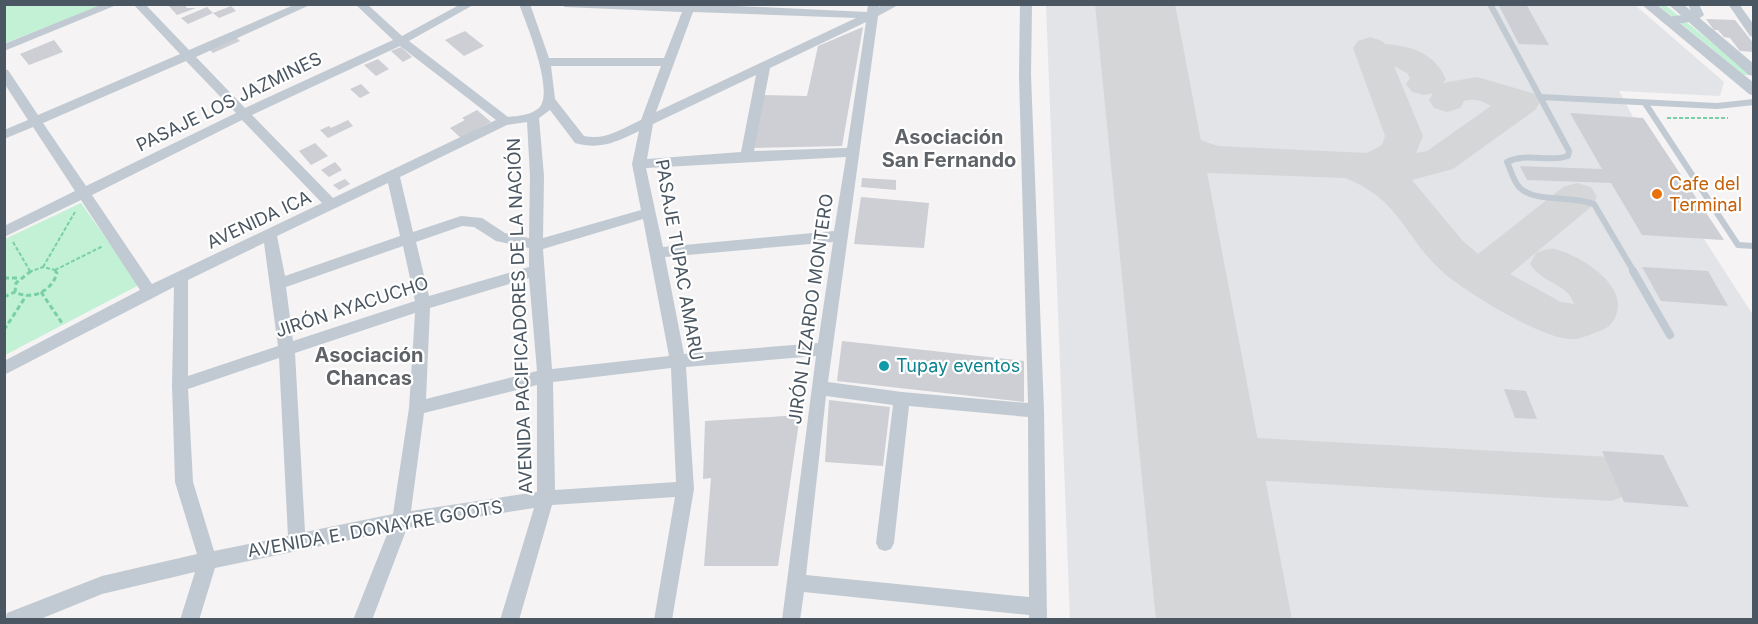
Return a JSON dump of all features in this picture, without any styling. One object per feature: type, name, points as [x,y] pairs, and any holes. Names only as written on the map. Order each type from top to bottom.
[{"type":"street","points":[[4,48],[114,4]]},
{"type":"street","points":[[138,4],[332,205]]},
{"type":"street","points":[[4,135],[307,4]]},
{"type":"street","points":[[360,4],[401,41],[505,121]]},
{"type":"street","name":"PASAJE LOS JAZMINES","points":[[7,234],[82,198],[245,113],[401,41],[470,4]]},
{"type":"street","points":[[524,4],[545,63],[549,100],[545,109],[533,115]]},
{"type":"street","points":[[565,4],[873,10]]},
{"type":"street","points":[[549,100],[573,132],[585,143],[611,139],[764,66],[873,10],[895,4]]},
{"type":"street","points":[[797,583],[1037,613],[1036,411],[1025,75],[1026,4]]},
{"type":"street","points":[[1647,4],[1747,79],[1754,91]]},
{"type":"street","points":[[1674,4],[1692,11],[1754,72]]},
{"type":"street","points":[[1733,4],[1754,34]]},
{"type":"street","name":"PASAJE TUPAC AMARU","points":[[663,620],[685,489],[678,361],[639,164],[647,121],[689,7]]},
{"type":"street","name":"JIRÓN LIZARDO MONTERO","points":[[791,620],[824,349],[873,10]]},
{"type":"street","points":[[1666,20],[1692,11]]},
{"type":"street","points":[[545,63],[667,62]]},
{"type":"street","points":[[747,156],[764,66]]},
{"type":"street","points":[[4,73],[82,198],[149,292]]},
{"type":"street","name":"AVENIDA ICA","points":[[4,369],[181,276],[505,121],[520,120],[533,115]]},
{"type":"street","name":"AVENIDA PACIFICADORES DE LA NACIÓN","points":[[509,620],[546,498],[545,376],[536,270],[537,176],[533,115]]},
{"type":"street","points":[[639,164],[747,156],[851,153]]},
{"type":"street","points":[[362,620],[401,521],[417,408],[423,304],[393,176]]},
{"type":"street","points":[[280,283],[470,220],[501,237],[538,245],[647,213]]},
{"type":"street","points":[[270,235],[280,283],[287,348],[297,542]]},
{"type":"street","points":[[655,253],[840,236]]},
{"type":"street","name":"JIRÓN AYACUCHO","points":[[180,385],[423,304],[536,270]]},
{"type":"street","points":[[181,276],[180,385],[184,482],[208,560],[189,620]]},
{"type":"street","points":[[417,408],[545,376],[678,361],[824,349]]},
{"type":"street","points":[[819,388],[902,399],[1036,411]]},
{"type":"street","points":[[885,543],[902,399]]},
{"type":"street","name":"AVENIDA E. DONAYRE GOOTS","points":[[14,620],[102,585],[208,560],[401,521],[546,498],[685,489]]},
{"type":"lane","points":[[1490,4],[1569,151],[1568,156],[1562,159],[1519,157],[1507,162],[1520,188],[1537,195],[1576,197],[1594,204],[1670,335]]},
{"type":"lane","points":[[1540,97],[1717,106],[1754,102]]},
{"type":"lane","points":[[1645,104],[1738,245],[1754,246]]},
{"type":"path","points":[[1653,117],[1728,118]]},
{"type":"path","points":[[43,267],[82,198]]},
{"type":"path","points":[[7,234],[30,271]]},
{"type":"path","points":[[15,292],[14,288],[20,278],[30,271],[43,267],[55,270],[109,243]]},
{"type":"path","points":[[4,297],[15,292],[26,296],[41,292],[54,283],[57,273],[55,270]]},
{"type":"path","points":[[4,278],[20,278]]},
{"type":"path","points":[[41,292],[63,324]]},
{"type":"path","points":[[4,330],[26,296]]},
{"type":"shaded area","points":[[1046,5],[1635,5],[1724,82],[1720,96],[1619,91],[1633,117],[1644,119],[1724,240],[1704,239],[1753,315],[1753,619],[1070,619]]},
{"type":"green space","points":[[5,5],[103,5],[5,43]]},
{"type":"green space","points":[[1658,5],[1665,5],[1752,75],[1744,75]]},
{"type":"green space","points":[[81,203],[139,285],[5,355],[5,239]]},
{"type":"building","points":[[184,4],[187,8],[196,8],[177,15],[168,5]]},
{"type":"building","points":[[1498,4],[1526,4],[1549,45],[1519,44]]},
{"type":"building","points":[[231,6],[236,11],[219,18],[213,13]]},
{"type":"building","points":[[207,7],[213,13],[188,24],[181,18]]},
{"type":"building","points":[[1706,19],[1735,20],[1754,44],[1754,52],[1740,51],[1730,38],[1714,30]]},
{"type":"building","points":[[863,27],[842,146],[750,148],[761,95],[807,96],[818,46]]},
{"type":"building","points":[[465,31],[484,46],[464,56],[445,40]]},
{"type":"building","points":[[236,37],[240,41],[213,53],[209,49]]},
{"type":"building","points":[[54,40],[63,52],[29,65],[20,54]]},
{"type":"building","points":[[401,47],[412,57],[403,62],[391,51]]},
{"type":"building","points":[[378,59],[389,69],[376,76],[364,65]]},
{"type":"building","points":[[361,84],[370,93],[360,98],[350,89]]},
{"type":"building","points":[[477,110],[491,122],[461,138],[450,128],[465,120],[462,118]]},
{"type":"building","points":[[1570,113],[1643,118],[1724,240],[1642,235],[1611,183],[1527,180],[1520,166],[1602,169]]},
{"type":"building","points":[[348,120],[353,126],[328,138],[320,130],[329,126],[331,128]]},
{"type":"building","points":[[315,143],[328,156],[311,165],[299,151]]},
{"type":"building","points":[[335,162],[342,170],[329,177],[321,170]]},
{"type":"building","points":[[862,178],[896,180],[896,190],[861,187]]},
{"type":"building","points":[[345,179],[350,184],[339,190],[333,185]]},
{"type":"building","points":[[861,197],[929,203],[924,248],[854,244]]},
{"type":"building","points":[[1642,267],[1708,271],[1728,306],[1661,301]]},
{"type":"building","points":[[842,341],[1024,361],[1024,402],[837,381]]},
{"type":"building","points":[[1504,389],[1526,391],[1537,419],[1515,418]]},
{"type":"building","points":[[829,400],[890,407],[883,466],[825,462]]},
{"type":"building","points":[[800,415],[778,566],[704,566],[711,478],[703,479],[705,421]]},
{"type":"building","points":[[1602,451],[1663,455],[1689,507],[1624,502]]},
{"type":"taxiway","points":[[1368,166],[1396,154],[1404,136],[1370,48]]},
{"type":"taxiway","points":[[1373,55],[1397,56],[1413,61],[1425,71],[1428,79],[1424,84]]},
{"type":"taxiway","points":[[1447,100],[1451,93],[1477,88],[1493,92],[1516,106]]},
{"type":"taxiway","points":[[1368,166],[1404,168],[1422,166],[1440,160],[1522,102]]},
{"type":"taxiway","points":[[1151,120],[1165,135],[1189,151],[1218,159]]},
{"type":"taxiway","points":[[1163,197],[1173,179],[1183,168],[1190,164],[1218,159]]},
{"type":"taxiway","points":[[1218,159],[1368,166]]},
{"type":"taxiway","points":[[1356,168],[1391,184],[1415,208],[1435,236],[1461,264],[1499,288],[1559,320],[1577,321],[1596,313],[1596,303],[1589,288],[1576,277],[1551,264]]},
{"type":"taxiway","points":[[1480,275],[1577,197]]},
{"type":"taxiway","points":[[1200,456],[1611,479]]},
{"type":"runway","points":[[1135,4],[1224,620]]},
{"type":"place","name":"Cafe del Terminal","points":[[1657,194]]},
{"type":"place","name":"Tupay eventos","points":[[884,366]]},
{"type":"district","name":"Asociación San Fernando","points":[[949,148]]},
{"type":"district","name":"Asociación Chancas","points":[[369,366]]}]
